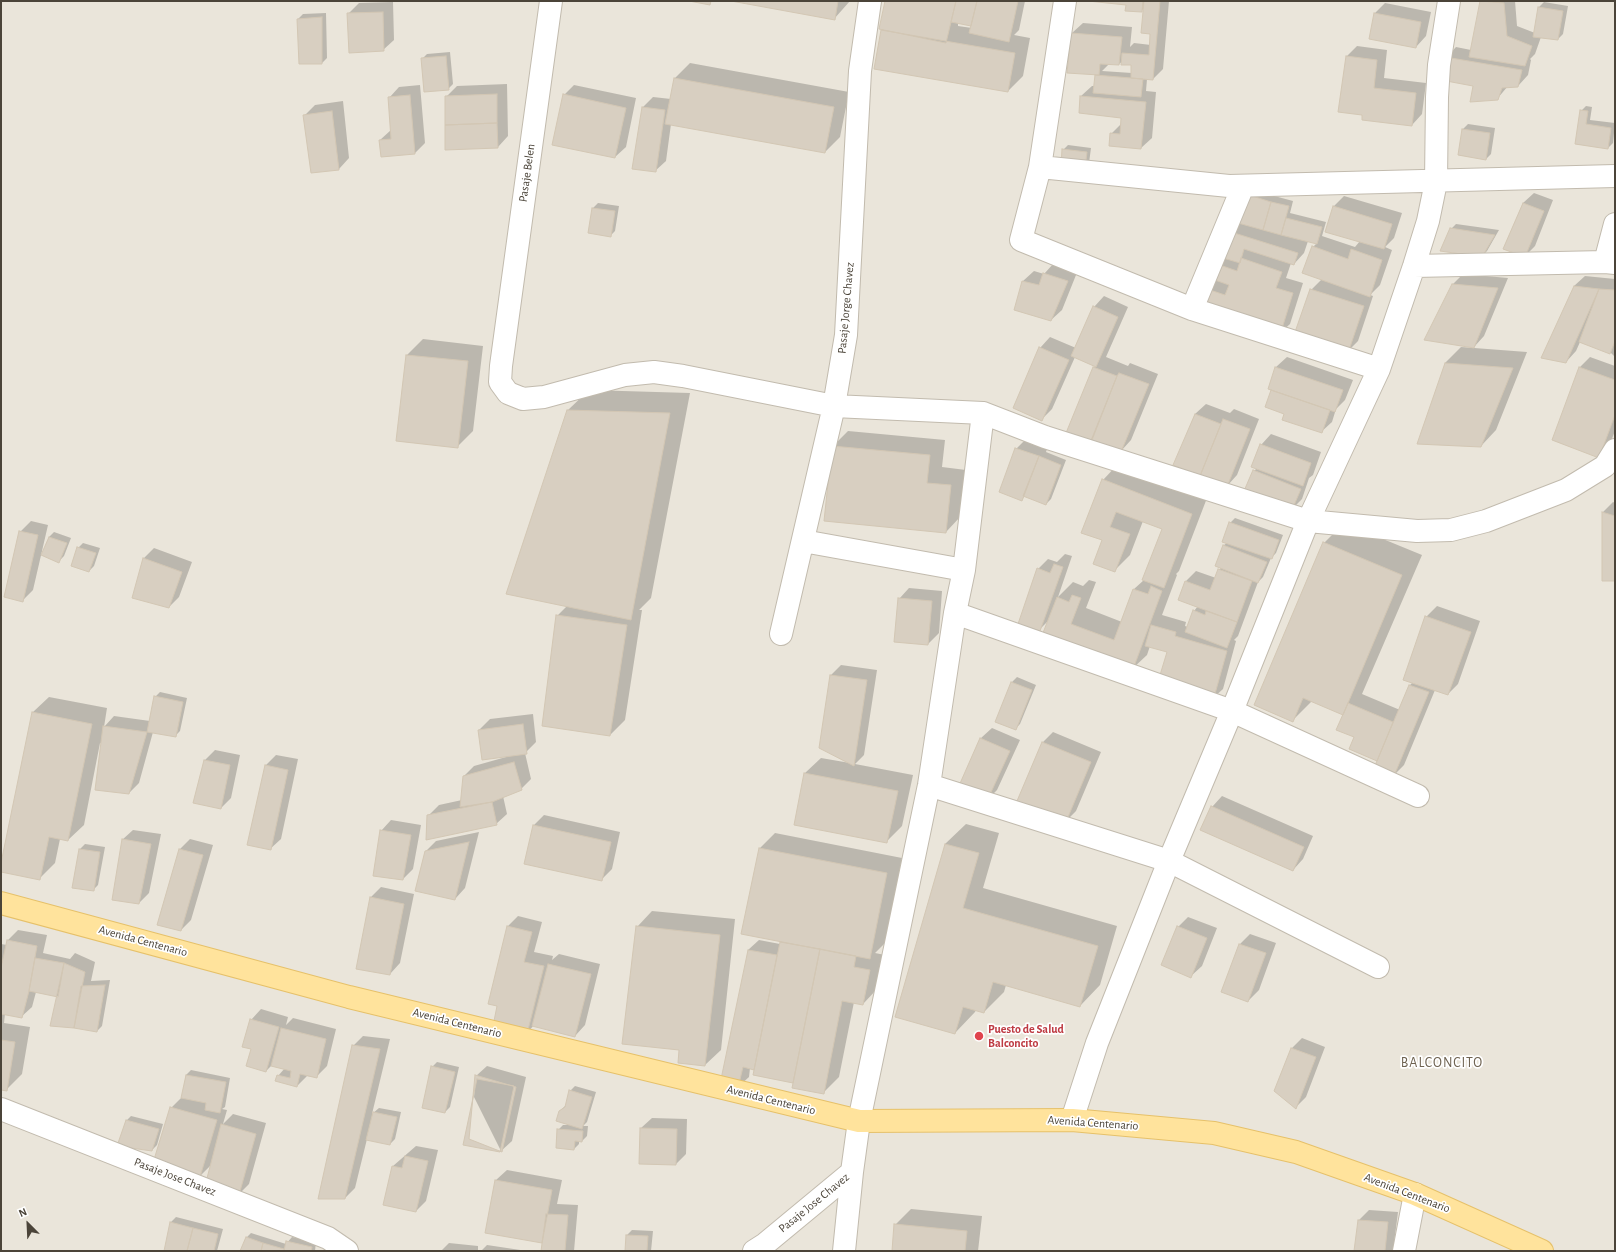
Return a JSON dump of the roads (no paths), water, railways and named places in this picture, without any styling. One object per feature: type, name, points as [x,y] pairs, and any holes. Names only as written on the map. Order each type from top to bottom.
[{"type":"main road","name":"Avenida Centenario","points":[[1,903],[350,997],[859,1121],[1072,1120],[1214,1133],[1296,1152],[1415,1194],[1542,1251]]},
{"type":"street","name":"Pasaje Belen","points":[[551,1],[503,346],[500,382],[508,393],[523,400],[544,397],[625,376],[654,372],[683,376],[834,406],[983,413],[1045,437],[1308,521],[1417,531],[1451,530],[1486,520],[1566,490],[1605,466],[1615,450]]},
{"type":"street","name":"Pasaje Jorge Chavez","points":[[782,634],[834,406],[846,335],[860,71],[870,1]]},
{"type":"street","points":[[1065,1],[1040,168],[1021,240],[1192,309],[1380,369]]},
{"type":"street","points":[[1072,1120],[1097,1044],[1169,861],[1232,711],[1308,521],[1380,369],[1428,221],[1436,182],[1439,65],[1449,1]]},
{"type":"street","points":[[1040,168],[1243,186],[1615,176]]},
{"type":"street","points":[[1192,309],[1243,186]]},
{"type":"street","points":[[1414,266],[1610,262],[1615,224]]},
{"type":"street","name":"Pasaje Jose Chavez","points":[[754,1251],[765,1244],[852,1172],[859,1121],[929,785],[955,614],[964,570],[983,413]]},
{"type":"street","points":[[803,541],[964,570]]},
{"type":"street","points":[[955,614],[1232,711],[1418,796]]},
{"type":"street","points":[[929,785],[1169,861],[1378,967]]},
{"type":"street","name":"Pasaje Jose Chavez","points":[[1,1109],[326,1245],[347,1251]]},
{"type":"street","points":[[844,1251],[852,1172]]},
{"type":"street","points":[[1404,1251],[1415,1194]]},
{"type":"place","name":"Puesto de Salud Balconcito","points":[[979,1036]]},
{"type":"district","name":"BALCONCITO","points":[[1442,1063]]}]
